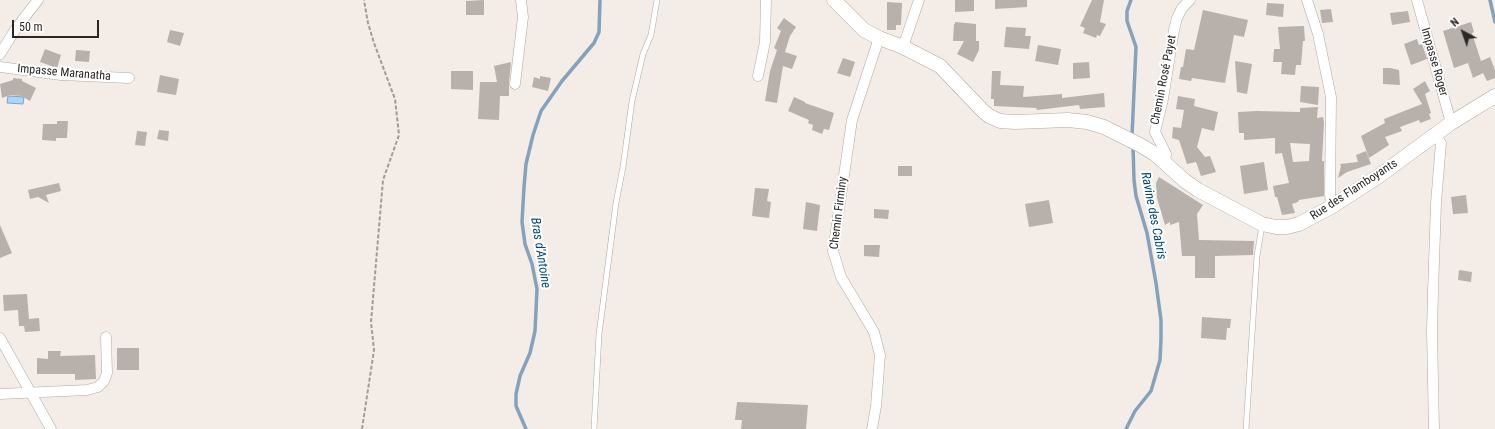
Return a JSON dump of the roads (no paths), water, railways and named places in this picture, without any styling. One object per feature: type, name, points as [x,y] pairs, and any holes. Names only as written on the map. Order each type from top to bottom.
[{"type":"main road","name":"Rue des Flamboyants","points":[[834,0],[864,30],[879,38],[904,47],[940,66],[982,110],[995,118],[1015,122],[1068,120],[1087,122],[1104,127],[1125,137],[1160,158],[1185,181],[1198,190],[1262,224],[1276,227],[1286,227],[1299,224],[1331,206],[1379,176],[1451,123],[1495,96]]},
{"type":"street","points":[[0,54],[17,27],[38,0]]},
{"type":"street","points":[[515,84],[523,17],[521,0]]},
{"type":"street","points":[[758,76],[765,42],[766,0]]},
{"type":"street","points":[[904,47],[919,0]]},
{"type":"street","name":"Chemin Rosé Payet","points":[[1160,158],[1166,154],[1154,132],[1163,99],[1177,18],[1182,8],[1190,0]]},
{"type":"street","points":[[1307,0],[1318,34],[1331,97],[1331,206]]},
{"type":"street","name":"Impasse Roger","points":[[1417,0],[1451,123]]},
{"type":"street","name":"Chemin Firminy","points":[[872,429],[876,406],[880,355],[874,332],[840,277],[833,250],[852,120],[879,38]]},
{"type":"street","name":"Impasse Maranatha","points":[[0,68],[61,75],[129,78]]},
{"type":"street","points":[[1434,429],[1432,331],[1433,285],[1436,203],[1441,143],[1435,135]]},
{"type":"street","points":[[0,394],[87,390],[101,384],[107,373],[106,336]]},
{"type":"street","points":[[0,338],[51,429]]},
{"type":"lane","points":[[594,429],[599,334],[616,203],[623,167],[632,101],[643,54],[651,35],[657,0]]},
{"type":"lane","points":[[1246,429],[1256,256],[1262,224]]},
{"type":"water","points":[[8,96],[24,97],[23,104],[7,103]]},
{"type":"waterway","name":"Bras d'Antoine","points":[[526,429],[516,406],[516,394],[520,376],[530,353],[535,331],[537,289],[532,264],[525,244],[522,222],[526,164],[541,111],[562,81],[594,43],[599,32],[600,0]]},
{"type":"waterway","name":"Ravine des Cabris","points":[[1131,0],[1127,11],[1127,21],[1136,47],[1132,136]]},
{"type":"waterway","points":[[1490,0],[1495,22]]},
{"type":"waterway","name":"Ravine des Cabris","points":[[1126,429],[1135,411],[1151,391],[1160,360],[1161,339],[1161,320],[1156,283],[1147,233],[1136,196],[1133,146]]}]
